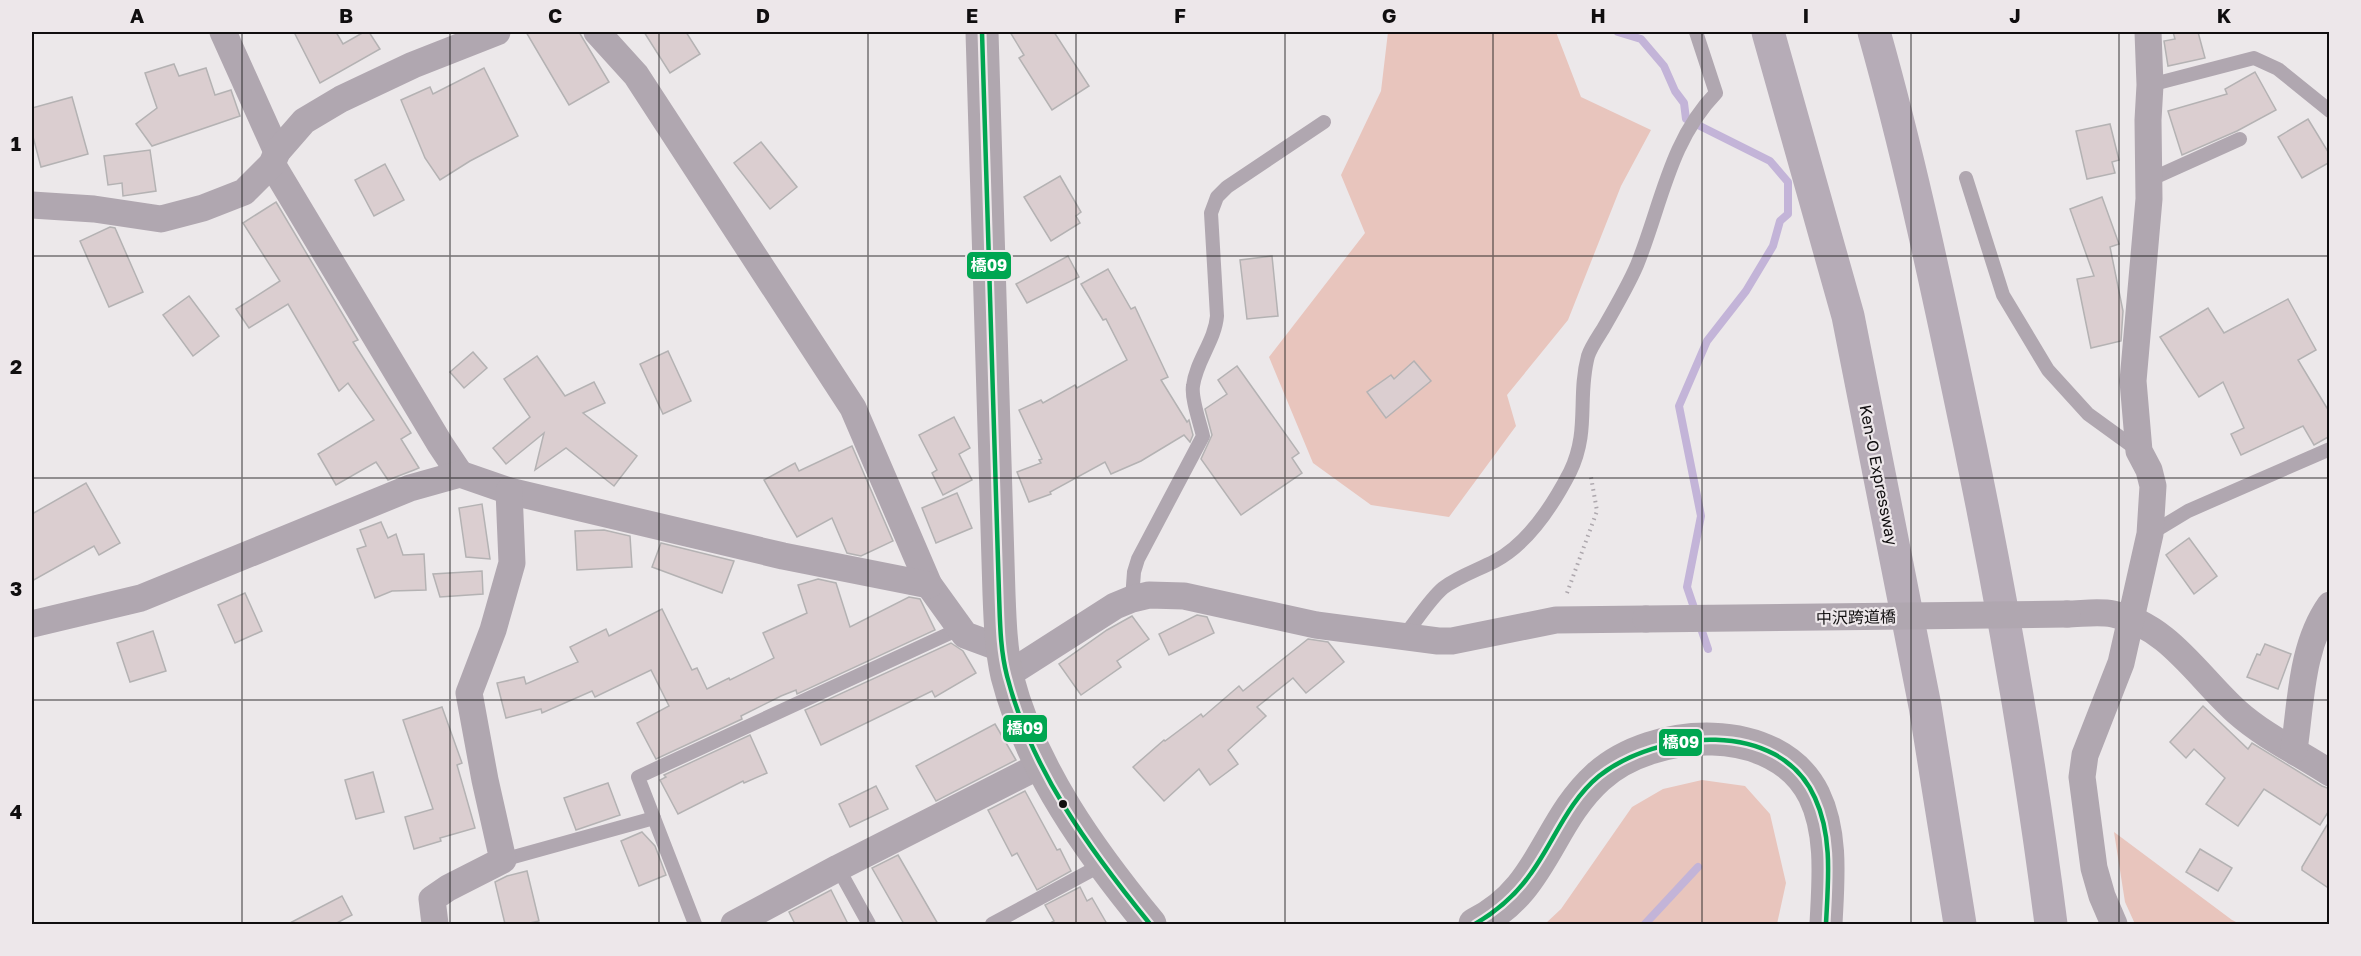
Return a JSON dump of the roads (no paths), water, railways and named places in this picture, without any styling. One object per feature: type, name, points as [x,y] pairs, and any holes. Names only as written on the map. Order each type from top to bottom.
[{"type":"highway","name":"Ken-O Expressway","points":[[1768,32],[1848,316],[1925,706],[1960,924]]},
{"type":"highway","points":[[1874,32],[1934,274],[1991,545],[2022,717],[2051,924]]},
{"type":"main road","points":[[982,32],[999,582],[1005,662],[1025,728],[1041,765],[1102,864],[1150,924]]},
{"type":"main road","points":[[1475,924],[1498,911],[1526,882],[1582,794],[1600,775],[1636,753],[1667,744],[1698,740],[1731,741],[1764,748],[1792,765],[1805,780],[1819,805],[1825,828],[1828,869],[1826,924]]},
{"type":"street","points":[[223,32],[275,158],[434,434],[460,474]]},
{"type":"street","points":[[32,204],[94,209],[161,219],[203,208],[244,192],[304,121],[341,99],[413,65],[497,32]]},
{"type":"street","points":[[597,32],[636,75],[853,408],[929,585],[959,629],[1005,662],[1132,599]]},
{"type":"street","points":[[2114,924],[2102,896],[2094,867],[2082,777],[2085,755],[2121,663],[2150,534],[2152,486],[2149,470],[2139,451],[2133,381],[2149,180],[2148,32]]},
{"type":"street","points":[[32,624],[141,598],[410,488],[460,474],[509,491],[783,556],[929,585]]},
{"type":"street","points":[[435,924],[432,899],[448,888],[503,860],[469,693],[493,630],[512,563],[509,491]]},
{"type":"street","name":"中沢跨道橋","points":[[1132,599],[1149,596],[1184,596],[1316,625],[1452,641],[1556,620],[2111,613],[2148,626],[2170,643],[2238,712],[2266,733],[2330,773]]},
{"type":"street","points":[[2294,750],[2311,645],[2321,617],[2330,605]]},
{"type":"street","points":[[734,924],[838,868],[1041,765]]},
{"type":"lane","points":[[1403,637],[1441,590],[1457,578],[1496,560],[1515,548],[1534,529],[1570,472],[1579,450],[1584,423],[1583,385],[1588,354],[1637,266],[1661,192],[1685,136],[1699,111],[1716,93],[1696,32]]},
{"type":"lane","points":[[2150,85],[2254,58],[2278,69],[2330,111]]},
{"type":"lane","points":[[1132,599],[1134,572],[1138,559],[1203,436],[1192,388],[1197,370],[1216,332],[1211,213],[1216,197],[1227,187],[1324,122]]},
{"type":"lane","points":[[2149,180],[2240,139]]},
{"type":"lane","points":[[1966,178],[2003,295],[2048,370],[2088,414],[2139,451]]},
{"type":"lane","points":[[2150,534],[2188,511],[2330,449]]},
{"type":"lane","points":[[695,924],[638,777],[959,629]]},
{"type":"lane","points":[[503,860],[654,818]]},
{"type":"lane","points":[[992,924],[1102,864]]},
{"type":"lane","points":[[838,868],[869,924]]},
{"type":"waterway","points":[[1618,32],[1641,39],[1664,66],[1675,91],[1684,103],[1686,119],[1770,161],[1788,182],[1788,214],[1780,221],[1773,246],[1746,291],[1707,341],[1679,406],[1701,516],[1687,587],[1708,649]]},
{"type":"waterway","points":[[1645,924],[1698,867]]}]
